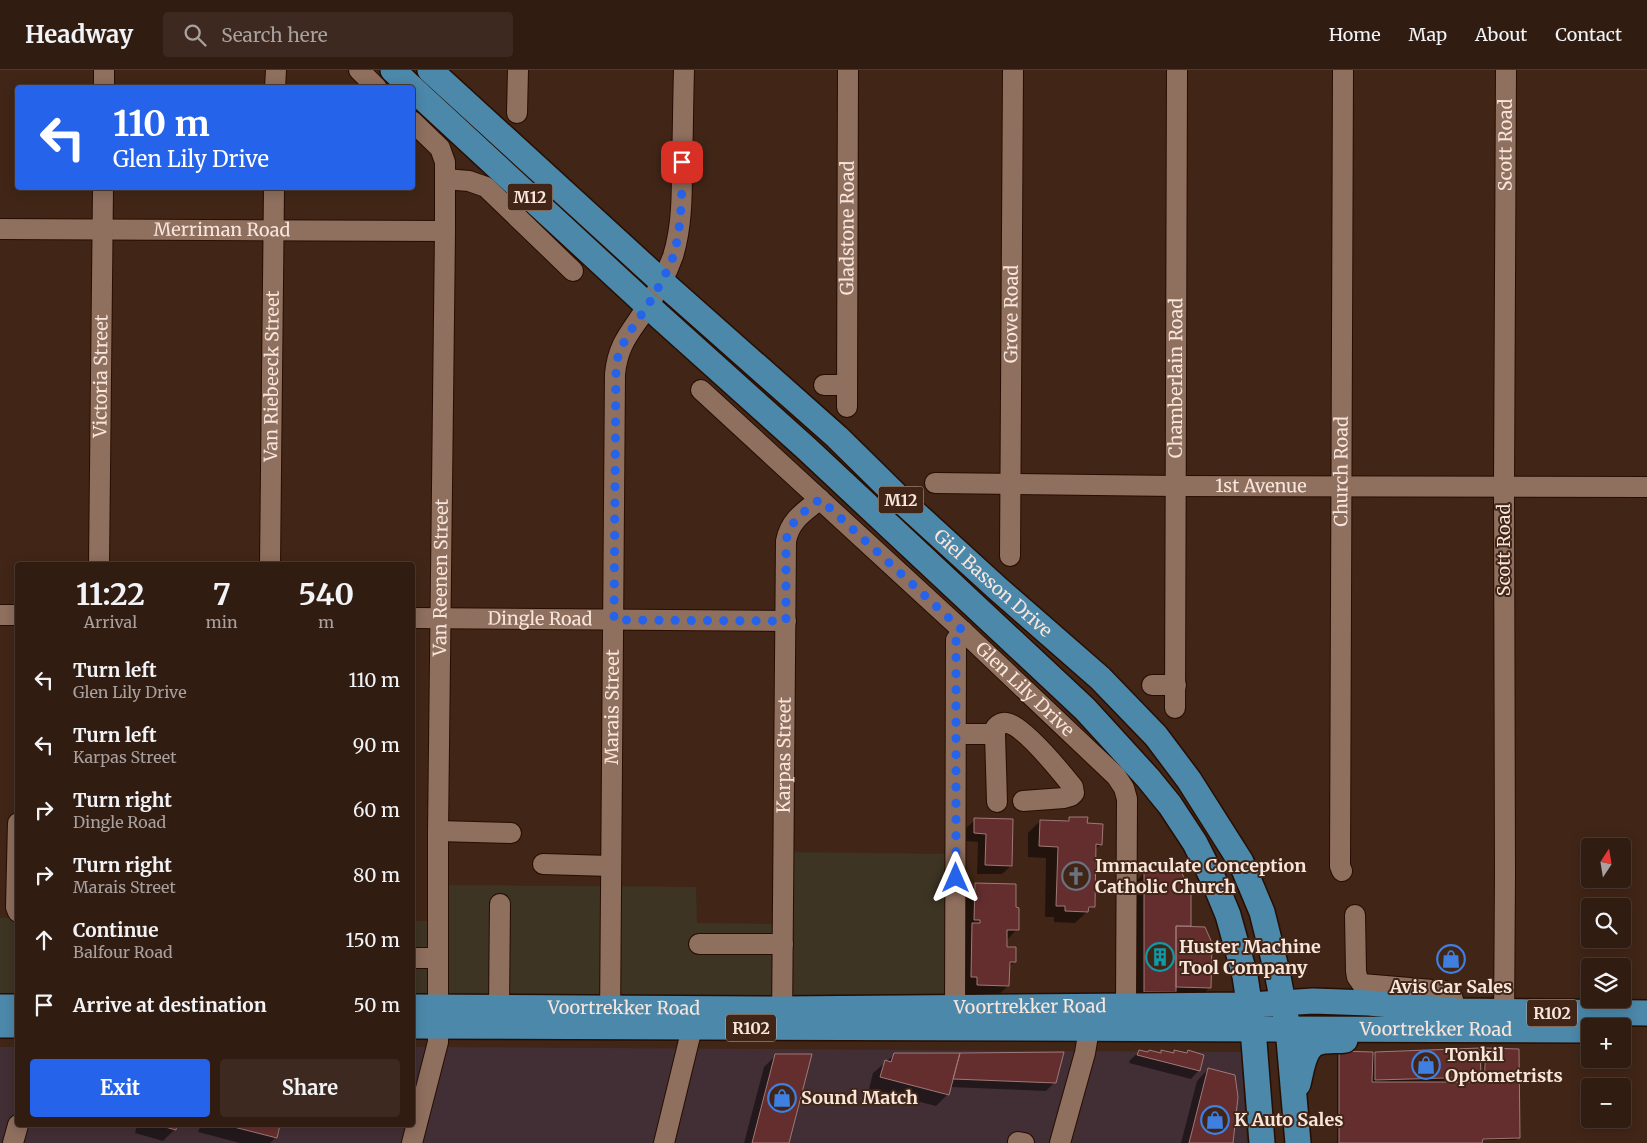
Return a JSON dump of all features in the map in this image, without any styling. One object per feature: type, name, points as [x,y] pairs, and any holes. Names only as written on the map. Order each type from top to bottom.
[{"type":"main road","name":"Giel Basson Drive","points":[[393,70],[409,85]]},
{"type":"main road","name":"Giel Basson Drive","points":[[430,70],[662,282],[825,426],[948,544],[1100,678],[1156,736],[1189,780],[1242,862],[1255,892],[1269,934],[1283,1003]]},
{"type":"main road","name":"Giel Basson Drive","points":[[415,91],[648,306],[806,448],[1085,709],[1148,778],[1170,805],[1195,843],[1228,915],[1250,1005]]},
{"type":"main road","name":"M12","points":[[1283,1003],[1288,1028],[1298,1143]]},
{"type":"main road","name":"Voortrekker Road","points":[[415,1008],[438,1017],[955,1018],[1126,1005],[1370,1003],[1456,1011],[1504,1022],[1581,1029]]},
{"type":"main road","name":"M12","points":[[1250,1005],[1262,1143]]},
{"type":"main road","points":[[0,1007],[15,1007]]},
{"type":"main road","name":"Voortrekker Road","points":[[415,1025],[438,1017],[499,1007],[610,1017]]},
{"type":"main road","name":"Voortrekker Road","points":[[955,1018],[1089,1029],[1288,1028],[1411,1030],[1647,1013]]},
{"type":"main road","points":[[0,1025],[15,1025]]},
{"type":"main road","points":[[1294,1100],[1306,1054],[1311,1046],[1318,1042],[1377,1039],[1411,1030]]},
{"type":"main road","points":[[1631,1030],[1647,1030]]},
{"type":"street","points":[[104,70],[104,85]]},
{"type":"street","points":[[276,70],[276,85]]},
{"type":"street","points":[[359,70],[374,85]]},
{"type":"street","points":[[517,113],[518,70]]},
{"type":"street","name":"Marais Street","points":[[610,1017],[616,364],[622,343],[662,282],[672,258],[677,239],[682,199],[684,70]]},
{"type":"street","name":"Gladstone Road","points":[[847,407],[848,70]]},
{"type":"street","name":"Grove Road","points":[[1010,556],[1013,70]]},
{"type":"street","name":"Chamberlain Road","points":[[1176,708],[1177,70]]},
{"type":"street","name":"Church Road","points":[[1342,871],[1340,866],[1343,70]]},
{"type":"street","name":"Scott Road","points":[[1504,1022],[1506,70]]},
{"type":"street","name":"Van Reenen Street","points":[[412,1143],[438,1042],[438,832],[442,618],[445,232],[445,162],[440,148],[415,124]]},
{"type":"street","points":[[445,179],[469,181],[486,187],[573,270]]},
{"type":"street","name":"Victoria Street","points":[[99,562],[102,190]]},
{"type":"street","name":"Van Riebeeck Street","points":[[270,562],[274,190]]},
{"type":"street","name":"Merriman Road","points":[[0,229],[445,232]]},
{"type":"street","points":[[824,385],[847,386]]},
{"type":"street","name":"Glen Lily Drive","points":[[701,390],[963,631],[1116,776],[1124,788],[1127,798],[1126,1005]]},
{"type":"street","name":"1st Avenue","points":[[935,483],[1175,486],[1647,487]]},
{"type":"street","name":"Karpas Street","points":[[782,1018],[786,541],[788,529],[820,499]]},
{"type":"street","points":[[0,615],[15,615]]},
{"type":"street","name":"Dingle Road","points":[[415,618],[786,621]]},
{"type":"street","points":[[955,1018],[956,640],[963,631]]},
{"type":"street","points":[[1152,685],[1176,686]]},
{"type":"street","points":[[997,802],[996,727],[1000,723],[1007,723],[1022,732],[1049,758],[1073,787],[1074,793],[1071,796],[1023,801]]},
{"type":"street","points":[[957,734],[996,734]]},
{"type":"street","points":[[438,832],[511,833]]},
{"type":"street","points":[[543,864],[612,866]]},
{"type":"street","points":[[499,1007],[500,904]]},
{"type":"street","points":[[1355,914],[1356,971],[1357,978],[1362,984],[1444,991],[1452,996],[1456,1011]]},
{"type":"street","points":[[699,944],[783,944]]},
{"type":"street","points":[[415,958],[438,958]]},
{"type":"street","points":[[664,1143],[693,1018]]},
{"type":"street","points":[[1060,1143],[1085,1053],[1089,1029]]},
{"type":"street","points":[[13,1143],[17,1127]]},
{"type":"shaded area","points":[[782,852],[953,854],[954,1006],[415,1004],[415,921],[438,921],[438,885],[696,887],[697,923],[781,924]]},
{"type":"shaded area","points":[[0,918],[15,918],[15,1002],[0,1002]]},
{"type":"shaded area","points":[[0,1047],[15,1047],[15,1127],[415,1127],[415,1047],[1241,1052],[1247,1143],[0,1143]]},
{"type":"building","name":"Immaculate Conception Catholic Church","points":[[1069,817],[1088,817],[1087,823],[1103,824],[1102,845],[1096,844],[1095,907],[1089,907],[1088,912],[1065,911],[1065,906],[1056,906],[1058,847],[1039,846],[1040,820],[1069,821]]},
{"type":"building","points":[[974,818],[1013,819],[1012,866],[985,865],[986,834],[974,833]]},
{"type":"building","name":"Huster Machine Tool Company","points":[[1144,872],[1181,872],[1191,889],[1191,926],[1176,926],[1176,992],[1144,992]]},
{"type":"building","points":[[975,883],[1016,884],[1019,930],[1007,930],[1007,947],[1016,947],[1016,962],[1010,962],[1009,986],[977,985],[977,977],[971,977],[972,923],[980,923],[980,920],[974,920]]},
{"type":"building","points":[[1176,926],[1205,927],[1212,943],[1211,988],[1176,987]]},
{"type":"building","points":[[1480,1048],[1481,1077],[1375,1080],[1375,1052]]},
{"type":"building","points":[[1486,1048],[1519,1049],[1520,1138],[1483,1139],[1482,1143],[1339,1143],[1339,1051],[1373,1052],[1372,1082],[1484,1082]]},
{"type":"building","points":[[1139,1050],[1161,1053],[1161,1050],[1174,1053],[1174,1050],[1187,1053],[1188,1050],[1204,1055],[1200,1071],[1137,1055]]},
{"type":"building","points":[[1064,1052],[1056,1083],[953,1079],[960,1053]]},
{"type":"building","points":[[894,1053],[960,1053],[949,1095],[880,1077],[885,1060],[891,1062]]},
{"type":"building","name":"Sound Match","points":[[775,1054],[812,1054],[789,1143],[752,1143]]},
{"type":"building","name":"K Auto Sales","points":[[1208,1068],[1235,1075],[1238,1097],[1233,1143],[1189,1143]]},
{"type":"building","points":[[165,1127],[177,1127],[176,1130]]},
{"type":"building","points":[[234,1127],[280,1127],[277,1138]]},
{"type":"place","name":"Immaculate Conception Catholic Church","points":[[1076,876]]},
{"type":"place","name":"Huster Machine Tool Company","points":[[1160,957]]},
{"type":"place","name":"Avis Car Sales","points":[[1451,959]]},
{"type":"place","name":"Tonkil Optometrists","points":[[1426,1065]]},
{"type":"place","name":"Sound Match","points":[[782,1098]]},
{"type":"place","name":"K Auto Sales","points":[[1215,1120]]},
{"type":"route","points":[[682,162],[682,199],[677,239],[672,258],[662,282],[648,306],[622,343],[616,364],[614,620],[786,621],[786,541],[788,529],[820,499],[963,631],[956,640],[956,878]]}]
